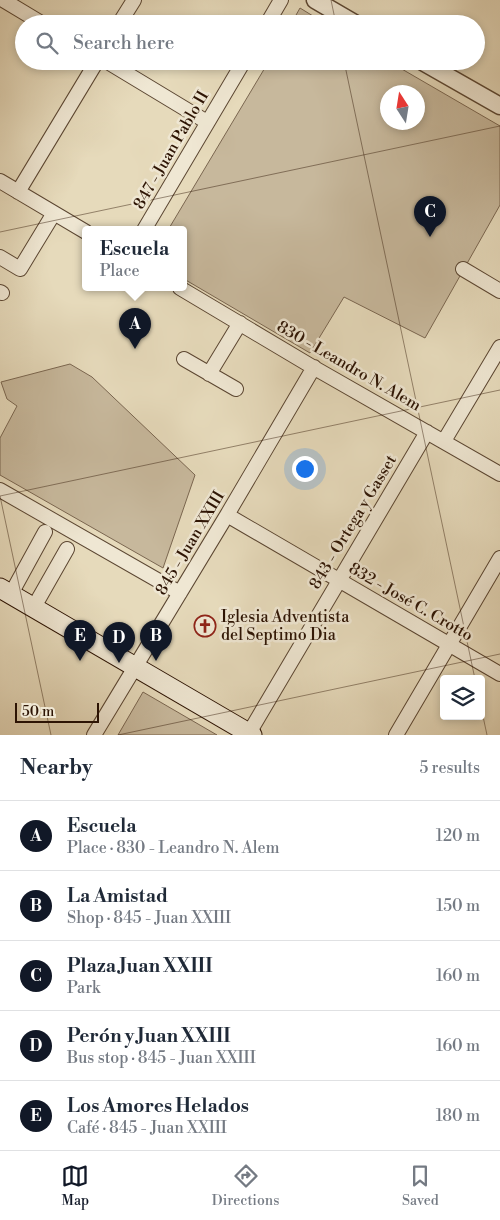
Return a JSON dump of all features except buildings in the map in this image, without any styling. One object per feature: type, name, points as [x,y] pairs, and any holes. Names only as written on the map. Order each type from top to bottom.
[{"type":"main road","points":[[6,591],[250,734]]},
{"type":"street","points":[[3,0],[28,15]]},
{"type":"street","points":[[125,15],[134,0]]},
{"type":"street","points":[[272,15],[281,0]]},
{"type":"street","points":[[315,0],[341,15]]},
{"type":"street","points":[[18,192],[92,70]]},
{"type":"street","points":[[121,70],[208,122]]},
{"type":"street","name":"847 - Juan Pablo II","points":[[146,226],[239,70]]},
{"type":"street","points":[[438,70],[498,102]]},
{"type":"street","points":[[0,181],[82,230]]},
{"type":"street","points":[[0,257],[20,269],[54,213]]},
{"type":"street","points":[[463,269],[500,290]]},
{"type":"street","name":"830 - Leandro N. Alem","points":[[185,291],[500,474]]},
{"type":"street","points":[[209,374],[240,323]]},
{"type":"street","points":[[444,441],[500,347]]},
{"type":"street","points":[[184,359],[236,389]]},
{"type":"street","name":"845 - Juan XXIII","points":[[94,735],[314,367]]},
{"type":"street","name":"843 - Ortega y Gasset","points":[[250,734],[427,432]]},
{"type":"street","points":[[0,490],[180,593]]},
{"type":"street","name":"832 - José C. Crotto","points":[[227,515],[500,674]]},
{"type":"street","points":[[6,591],[45,532]]},
{"type":"street","points":[[34,607],[67,549]]},
{"type":"street","points":[[396,735],[500,558]]},
{"type":"shaded area","points":[[300,8],[311,15],[296,15]]},
{"type":"shaded area","points":[[264,70],[404,70],[500,126],[500,205],[425,338],[344,297],[310,353],[187,281],[187,226],[170,226]]},
{"type":"shaded area","points":[[70,364],[92,377],[195,475],[163,568],[0,475],[0,438],[17,406],[7,399],[1,382]]},
{"type":"shaded area","points":[[143,692],[217,735],[118,735]]},
{"type":"place","name":"Plaza Juan XXIII","points":[[430,237]]},
{"type":"place","name":"Escuela","points":[[135,349]]},
{"type":"place","name":"Iglesia Adventista del Septimo Dia","points":[[205,626]]},
{"type":"place","name":"Los Amores Helados","points":[[80,661]]},
{"type":"place","name":"La Amistad","points":[[156,661]]},
{"type":"place","name":"Perón y Juan XXIII","points":[[119,663]]}]
